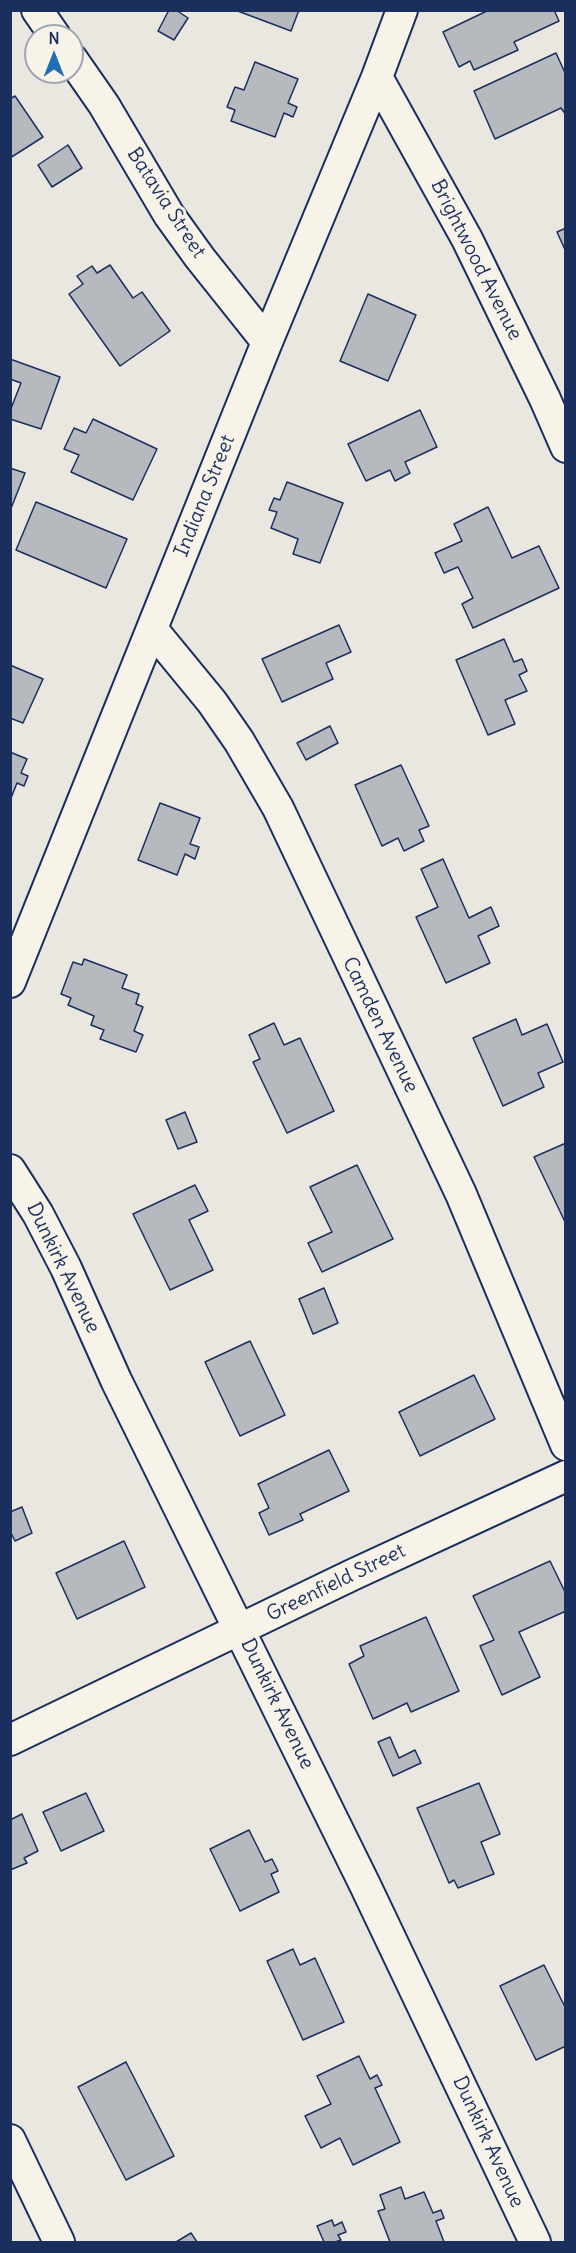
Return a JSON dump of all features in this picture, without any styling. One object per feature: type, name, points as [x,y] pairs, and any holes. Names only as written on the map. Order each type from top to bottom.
[{"type":"street","points":[[37,10],[47,24]]},
{"type":"street","name":"Indiana Street","points":[[10,982],[267,342],[377,77],[402,10]]},
{"type":"street","name":"Batavia Street","points":[[84,76],[104,105],[169,214],[200,258],[267,342]]},
{"type":"street","name":"Brightwood Avenue","points":[[377,77],[467,239],[566,447]]},
{"type":"street","name":"Camden Avenue","points":[[152,630],[212,702],[239,741],[278,808],[461,1194],[566,1445]]},
{"type":"street","name":"Dunkirk Avenue","points":[[10,1170],[38,1214],[66,1268],[116,1380],[240,1629],[535,2242]]},
{"type":"street","name":"Greenfield Street","points":[[10,1740],[566,1476]]},
{"type":"street","points":[[10,2140],[59,2242]]},
{"type":"building","points":[[169,10],[176,10],[188,18],[174,40],[158,31]]},
{"type":"building","points":[[235,10],[299,10],[291,31]]},
{"type":"building","points":[[489,10],[554,10],[559,21],[514,42],[518,50],[474,70],[470,61],[459,67],[443,32]]},
{"type":"building","points":[[556,53],[566,75],[566,115],[561,108],[495,139],[474,91]]},
{"type":"building","points":[[255,62],[298,79],[288,103],[297,107],[293,117],[284,113],[275,137],[231,121],[235,110],[227,107],[235,87],[244,90]]},
{"type":"building","points":[[15,96],[43,137],[10,158],[10,99]]},
{"type":"building","points":[[68,145],[82,168],[52,187],[38,165]]},
{"type":"building","points":[[566,228],[566,252],[557,232]]},
{"type":"building","points":[[110,265],[133,298],[142,292],[170,331],[120,366],[69,294],[83,284],[77,276],[92,266],[97,273]]},
{"type":"building","points":[[368,294],[416,315],[388,381],[340,361]]},
{"type":"building","points":[[10,359],[60,377],[41,429],[10,419],[10,411],[21,383],[10,379]]},
{"type":"building","points":[[420,410],[437,447],[405,462],[410,473],[395,481],[390,470],[366,481],[348,444]]},
{"type":"building","points":[[93,419],[157,449],[133,500],[71,472],[79,455],[64,449],[74,428],[86,433]]},
{"type":"building","points":[[10,468],[25,473],[10,511]]},
{"type":"building","points":[[287,482],[343,503],[320,563],[293,554],[298,539],[271,528],[277,512],[269,510],[274,498],[280,500]]},
{"type":"building","points":[[36,502],[127,539],[106,588],[16,550]]},
{"type":"building","points":[[488,507],[512,558],[539,546],[559,588],[473,628],[462,604],[473,598],[458,567],[444,573],[435,553],[462,541],[454,524]]},
{"type":"building","points":[[339,625],[351,652],[326,663],[333,679],[282,702],[262,659]]},
{"type":"building","points":[[504,639],[514,662],[522,659],[527,671],[519,675],[527,691],[505,700],[515,724],[488,735],[456,660]]},
{"type":"building","points":[[10,665],[43,679],[23,723],[10,718]]},
{"type":"building","points":[[330,726],[338,743],[306,760],[297,743]]},
{"type":"building","points":[[10,752],[27,759],[21,773],[28,776],[24,786],[17,783],[11,798]]},
{"type":"building","points":[[401,765],[429,826],[419,830],[424,841],[404,851],[398,838],[382,846],[355,785]]},
{"type":"building","points":[[160,803],[200,818],[190,844],[199,847],[195,859],[185,854],[177,875],[138,860]]},
{"type":"building","points":[[443,859],[469,918],[491,907],[499,926],[478,936],[490,963],[446,983],[416,917],[438,907],[421,869]]},
{"type":"building","points":[[84,959],[127,975],[122,988],[139,994],[136,1004],[143,1007],[134,1031],[143,1035],[136,1052],[100,1039],[104,1030],[91,1025],[94,1016],[68,1005],[71,998],[61,994],[73,962],[82,965]]},
{"type":"building","points":[[516,1019],[522,1035],[547,1024],[563,1062],[538,1073],[544,1087],[503,1106],[473,1038]]},
{"type":"building","points":[[274,1023],[284,1045],[300,1038],[334,1111],[287,1133],[253,1062],[260,1059],[249,1035]]},
{"type":"building","points":[[185,1112],[197,1142],[178,1149],[166,1120]]},
{"type":"building","points":[[566,1143],[566,1224],[534,1157]]},
{"type":"building","points":[[357,1165],[393,1239],[322,1272],[308,1243],[332,1232],[310,1187]]},
{"type":"building","points":[[195,1185],[208,1211],[189,1220],[213,1270],[170,1290],[133,1214]]},
{"type":"building","points":[[324,1288],[338,1323],[313,1334],[299,1299]]},
{"type":"building","points":[[250,1341],[285,1415],[240,1436],[205,1362]]},
{"type":"building","points":[[474,1375],[495,1419],[420,1456],[399,1412]]},
{"type":"building","points":[[329,1450],[349,1491],[300,1514],[303,1520],[269,1535],[259,1513],[269,1508],[258,1484]]},
{"type":"building","points":[[22,1507],[32,1533],[15,1541],[10,1531],[10,1512]]},
{"type":"building","points":[[124,1541],[145,1587],[77,1619],[56,1573]]},
{"type":"building","points":[[550,1561],[566,1594],[566,1611],[519,1632],[540,1677],[502,1695],[480,1646],[494,1640],[473,1596]]},
{"type":"building","points":[[426,1617],[459,1691],[411,1712],[407,1703],[373,1719],[349,1664],[364,1656],[360,1646]]},
{"type":"building","points":[[390,1737],[399,1758],[415,1750],[421,1763],[393,1776],[378,1742]]},
{"type":"building","points":[[479,1783],[500,1834],[481,1842],[494,1874],[458,1888],[454,1880],[449,1883],[417,1808]]},
{"type":"building","points":[[86,1793],[104,1831],[61,1851],[43,1812]]},
{"type":"building","points":[[22,1814],[38,1851],[24,1858],[27,1863],[10,1870],[10,1820]]},
{"type":"building","points":[[249,1830],[265,1862],[272,1859],[278,1871],[271,1874],[279,1892],[240,1911],[210,1849]]},
{"type":"building","points":[[293,1949],[300,1965],[315,1958],[344,2022],[303,2040],[267,1961]]},
{"type":"building","points":[[544,1965],[566,2009],[566,2046],[536,2060],[500,1986]]},
{"type":"building","points":[[359,2056],[370,2079],[377,2075],[382,2085],[375,2088],[400,2142],[353,2165],[340,2138],[321,2148],[305,2116],[331,2104],[317,2076]]},
{"type":"building","points":[[126,2062],[174,2156],[126,2180],[78,2087]]},
{"type":"building","points":[[401,2187],[405,2199],[424,2192],[433,2213],[441,2210],[444,2218],[436,2221],[444,2242],[390,2242],[378,2211],[385,2209],[380,2195]]},
{"type":"building","points":[[332,2220],[334,2226],[342,2222],[346,2232],[338,2235],[341,2240],[324,2242],[317,2226]]},
{"type":"building","points":[[191,2233],[197,2242],[176,2242]]}]
